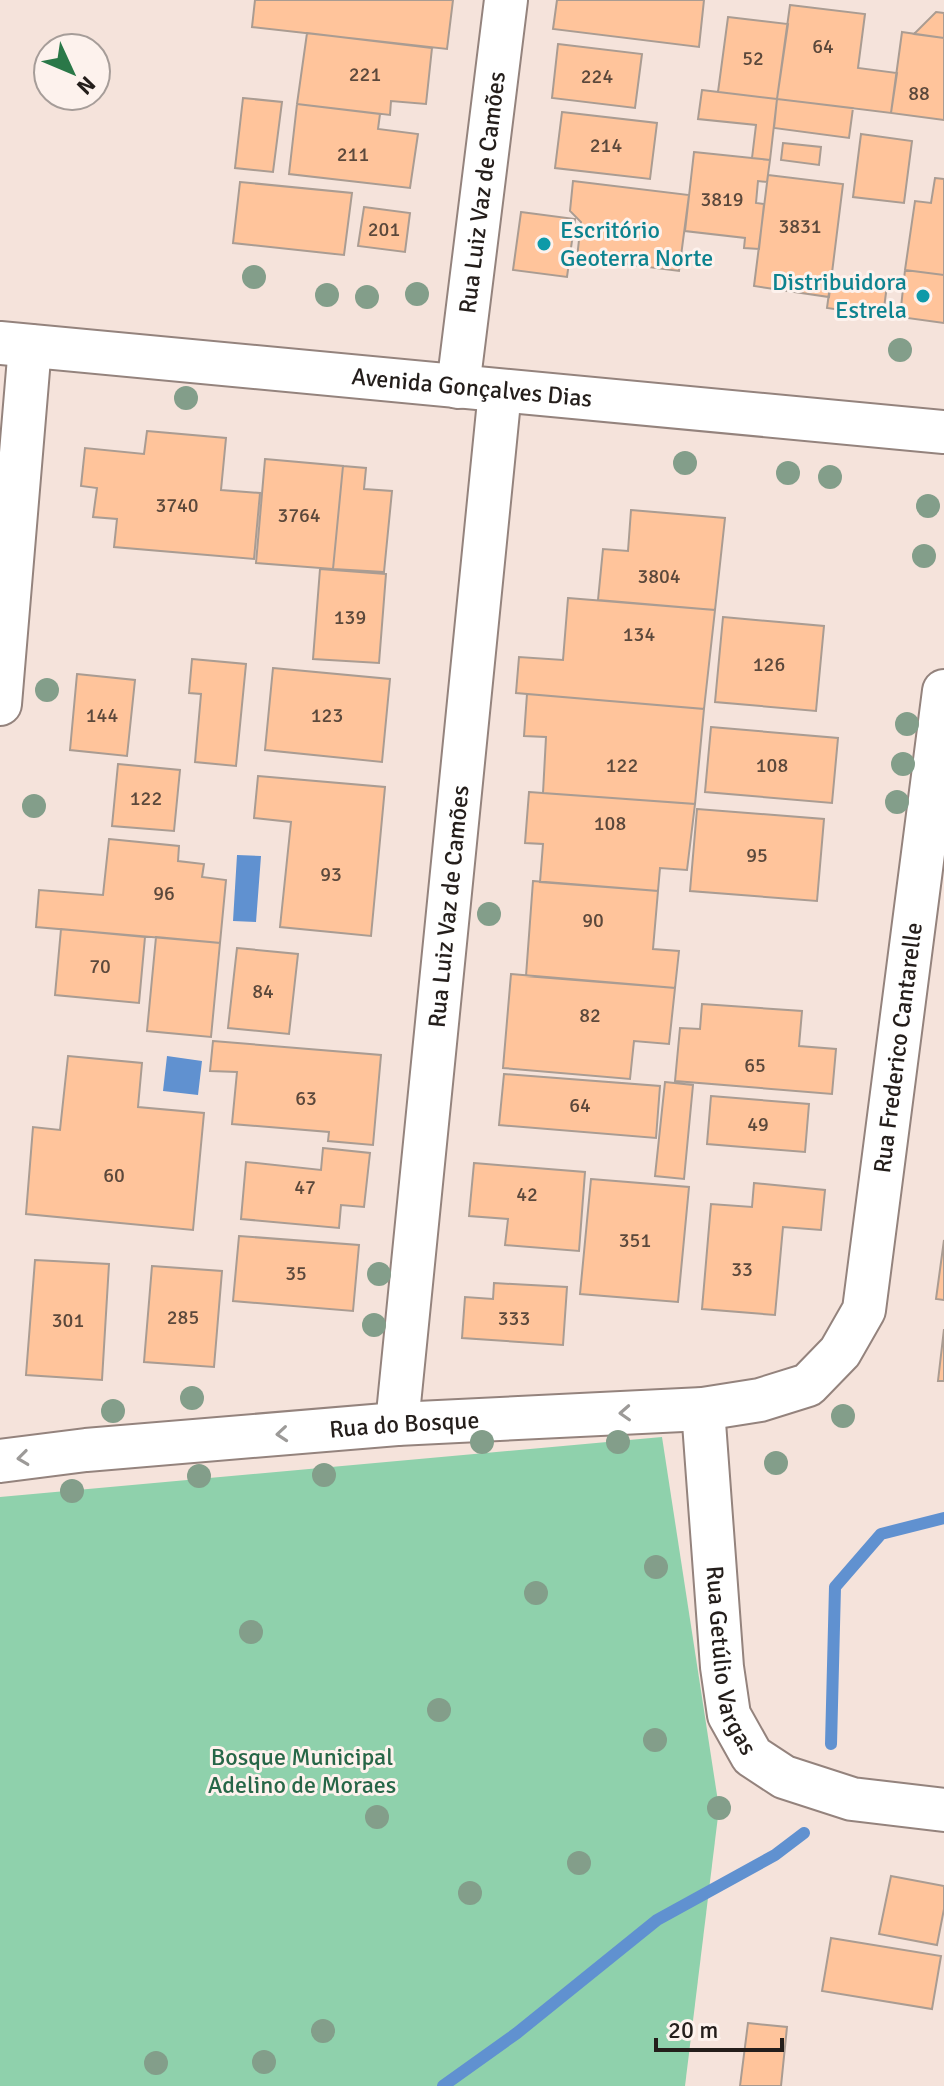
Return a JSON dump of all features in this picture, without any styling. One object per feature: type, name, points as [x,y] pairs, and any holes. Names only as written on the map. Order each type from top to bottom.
[{"type":"street","name":"Rua Luiz Vaz de Camões","points":[[458,387],[506,0]]},
{"type":"street","name":"Avenida Gonçalves Dias","points":[[15,344],[944,432]]},
{"type":"street","points":[[0,704],[15,344]]},
{"type":"street","name":"Rua Luiz Vaz de Camões","points":[[397,1424],[500,391]]},
{"type":"street","name":"Rua Frederico Cantarelle","points":[[808,1385],[840,1352],[864,1310],[944,691]]},
{"type":"street","name":"Rua do Bosque","points":[[0,1461],[86,1450],[397,1424],[703,1409],[760,1400],[808,1385]]},
{"type":"street","name":"Rua Getúlio Vargas","points":[[703,1409],[729,1715],[752,1756],[784,1777],[852,1799],[944,1810]]},
{"type":"green space","name":"Bosque Municipal Adelino de Moraes","points":[[662,1437],[719,1808],[685,2086],[0,2086],[0,1497]]},
{"type":"water","points":[[237,855],[261,856],[256,922],[233,921]]},
{"type":"water","points":[[167,1056],[202,1061],[198,1095],[163,1091]]},
{"type":"building","points":[[255,0],[453,0],[447,49],[252,27]]},
{"type":"building","points":[[557,0],[704,0],[699,47],[553,29]]},
{"type":"building","points":[[790,5],[865,14],[858,68],[897,73],[891,113],[777,99]]},
{"type":"building","points":[[936,12],[944,13],[944,38],[914,34]]},
{"type":"building","points":[[728,17],[788,24],[777,99],[718,92]]},
{"type":"building","points":[[902,32],[944,38],[944,120],[891,113]]},
{"type":"building","points":[[307,33],[432,48],[426,104],[391,101],[390,115],[297,104]]},
{"type":"building","points":[[558,44],[642,54],[635,108],[552,98]]},
{"type":"building","points":[[702,90],[777,99],[770,160],[752,158],[756,125],[698,119]]},
{"type":"building","points":[[243,98],[282,102],[273,172],[235,168]]},
{"type":"building","points":[[777,99],[853,108],[849,138],[774,128]]},
{"type":"building","points":[[297,104],[380,114],[378,129],[418,134],[410,188],[289,174]]},
{"type":"building","points":[[562,112],[657,123],[650,179],[555,168]]},
{"type":"building","points":[[861,134],[912,141],[904,203],[853,197]]},
{"type":"building","points":[[783,143],[821,147],[819,165],[781,160]]},
{"type":"building","points":[[694,152],[770,160],[767,182],[758,181],[756,203],[764,204],[759,249],[744,248],[745,238],[685,231]]},
{"type":"building","points":[[768,175],[843,184],[829,297],[754,286]]},
{"type":"building","points":[[935,178],[944,179],[944,275],[905,270],[915,201],[931,203]]},
{"type":"building","points":[[573,181],[689,195],[679,271],[577,258],[581,222],[570,211]]},
{"type":"building","points":[[240,182],[352,193],[344,255],[233,243]]},
{"type":"building","points":[[364,207],[410,213],[405,252],[358,246]]},
{"type":"building","name":"Escritório Geoterra Norte","points":[[521,212],[575,219],[567,277],[513,270]]},
{"type":"building","name":"Distribuidora Estrela","points":[[905,270],[944,275],[944,323],[900,317]]},
{"type":"building","points":[[831,278],[887,285],[883,316],[827,308]]},
{"type":"building","points":[[147,431],[226,438],[221,490],[260,493],[254,559],[114,547],[117,519],[93,517],[97,488],[81,486],[85,448],[144,454]]},
{"type":"building","points":[[265,459],[343,466],[333,569],[256,563]]},
{"type":"building","points":[[343,466],[366,468],[364,489],[392,491],[384,572],[333,569]]},
{"type":"building","points":[[631,510],[725,518],[715,610],[598,600],[603,549],[628,551]]},
{"type":"building","points":[[320,569],[386,574],[379,663],[313,659]]},
{"type":"building","points":[[568,598],[715,610],[704,709],[516,693],[519,657],[563,660]]},
{"type":"building","points":[[723,617],[824,626],[816,711],[715,702]]},
{"type":"building","points":[[192,659],[246,664],[236,766],[195,762],[201,694],[189,693]]},
{"type":"building","points":[[273,668],[390,679],[382,762],[265,750]]},
{"type":"building","points":[[77,674],[135,680],[127,756],[70,750]]},
{"type":"building","points":[[527,694],[704,709],[695,804],[543,793],[546,737],[524,736]]},
{"type":"building","points":[[711,727],[838,738],[832,803],[705,792]]},
{"type":"building","points":[[118,764],[180,770],[174,831],[112,826]]},
{"type":"building","points":[[258,776],[385,787],[371,936],[280,927],[291,822],[254,818]]},
{"type":"building","points":[[529,792],[695,804],[687,870],[660,868],[658,891],[540,882],[543,844],[525,843]]},
{"type":"building","points":[[697,809],[824,819],[817,901],[690,891]]},
{"type":"building","points":[[109,839],[179,846],[178,861],[204,864],[202,877],[226,880],[220,943],[36,927],[39,890],[103,895]]},
{"type":"building","points":[[533,881],[658,891],[653,949],[679,951],[675,988],[526,976]]},
{"type":"building","points":[[61,929],[145,937],[139,1003],[55,995]]},
{"type":"building","points":[[156,937],[220,943],[211,1037],[147,1031]]},
{"type":"building","points":[[237,948],[298,954],[289,1034],[228,1028]]},
{"type":"building","points":[[511,974],[675,988],[669,1044],[634,1041],[630,1079],[503,1068]]},
{"type":"building","points":[[702,1004],[802,1011],[799,1046],[836,1049],[832,1094],[675,1081],[680,1028],[700,1029]]},
{"type":"building","points":[[213,1041],[381,1055],[373,1145],[328,1141],[329,1132],[232,1124],[237,1072],[210,1071]]},
{"type":"building","points":[[68,1056],[142,1063],[138,1107],[204,1113],[193,1230],[26,1214],[33,1127],[60,1130]]},
{"type":"building","points":[[504,1074],[660,1086],[656,1138],[499,1125]]},
{"type":"building","points":[[665,1082],[693,1085],[684,1179],[655,1176]]},
{"type":"building","points":[[711,1096],[809,1104],[805,1152],[707,1144]]},
{"type":"building","points":[[323,1148],[370,1153],[364,1207],[341,1205],[339,1228],[241,1219],[246,1162],[321,1170]]},
{"type":"building","points":[[474,1163],[585,1172],[579,1251],[505,1245],[508,1219],[469,1216]]},
{"type":"building","points":[[591,1179],[689,1187],[678,1302],[580,1294]]},
{"type":"building","points":[[754,1183],[825,1190],[821,1230],[783,1227],[775,1315],[702,1309],[711,1204],[752,1207]]},
{"type":"building","points":[[239,1236],[359,1245],[353,1311],[233,1301]]},
{"type":"building","points":[[944,1240],[944,1300],[936,1299]]},
{"type":"building","points":[[35,1260],[109,1264],[102,1380],[26,1375]]},
{"type":"building","points":[[152,1266],[222,1271],[214,1367],[144,1362]]},
{"type":"building","points":[[494,1283],[567,1287],[563,1345],[462,1338],[465,1297],[493,1299]]},
{"type":"building","points":[[944,1329],[944,1381],[938,1381]]},
{"type":"building","points":[[891,1876],[944,1886],[944,1909],[937,1945],[879,1934]]},
{"type":"building","points":[[831,1938],[941,1956],[932,2009],[822,1991]]},
{"type":"building","points":[[748,2023],[787,2027],[781,2086],[740,2086]]},
{"type":"waterway","points":[[831,1744],[835,1587],[881,1534],[944,1518]]},
{"type":"waterway","points":[[443,2086],[517,2033],[657,1920],[775,1855],[804,1833]]},
{"type":"place","name":"Escritório Geoterra Norte","points":[[544,244]]},
{"type":"place","name":"Distribuidora Estrela","points":[[923,296]]}]
